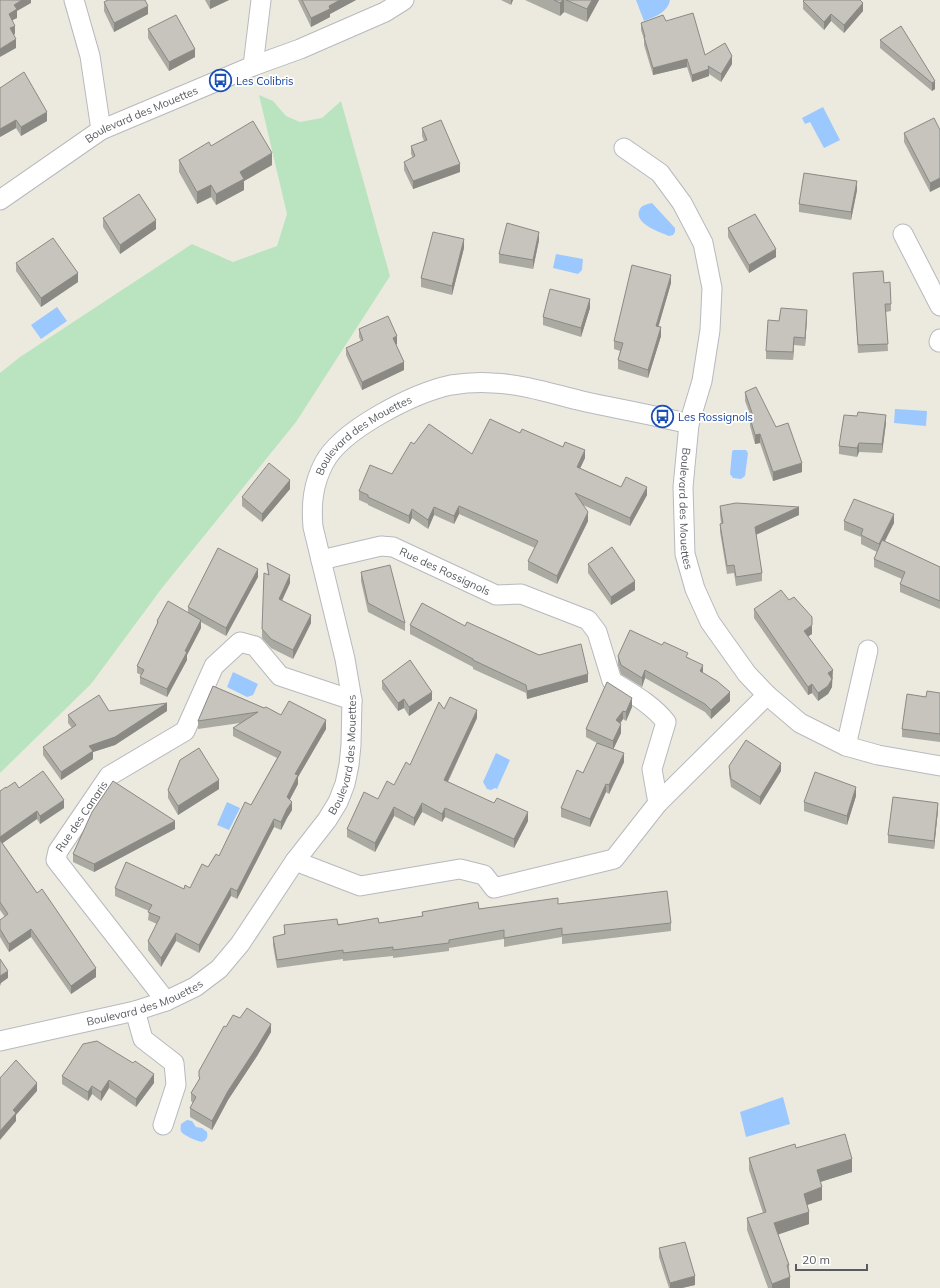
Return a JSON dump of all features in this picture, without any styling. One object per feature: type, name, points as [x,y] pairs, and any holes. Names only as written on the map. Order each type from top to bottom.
[{"type":"street","points":[[74,0],[90,56],[100,130]]},
{"type":"street","points":[[253,66],[261,0]]},
{"type":"street","name":"Boulevard des Mouettes","points":[[0,200],[100,130],[253,66],[307,46],[385,12],[404,0]]},
{"type":"street","points":[[624,148],[660,173],[682,203],[703,243],[712,288],[710,330],[702,381],[689,424]]},
{"type":"street","points":[[903,234],[940,306]]},
{"type":"street","name":"Boulevard des Mouettes","points":[[0,1041],[135,1011],[166,1001],[195,987],[218,968],[240,944],[294,861],[327,820],[338,802],[345,784],[352,745],[352,700],[345,660],[313,527],[311,510],[313,492],[317,478],[325,462],[337,446],[352,432],[411,399],[434,390],[452,385],[470,383],[509,384],[689,424],[683,487],[685,554],[695,589],[710,622],[747,674],[767,695],[800,723],[846,746],[878,755],[940,766]]},
{"type":"street","name":"Rue des Rossignols","points":[[321,560],[381,546],[393,547],[496,595],[521,594],[588,620],[597,632],[612,682],[632,693],[658,712],[666,722],[652,769],[658,803]]},
{"type":"street","name":"Rue des Canaris","points":[[166,1001],[56,860],[58,851],[109,776],[185,731],[214,666],[240,642],[255,646],[280,676],[352,700]]},
{"type":"street","points":[[846,746],[868,650]]},
{"type":"street","points":[[294,861],[360,886],[460,869],[484,875],[494,888],[614,860],[658,803],[767,695]]},
{"type":"street","points":[[135,1011],[143,1039],[174,1063],[176,1085],[163,1125]]},
{"type":"green space","points":[[259,95],[273,101],[286,116],[300,122],[322,118],[341,101],[390,276],[296,422],[162,588],[91,684],[0,773],[0,373],[20,357],[192,244],[233,262],[277,246],[287,214]]},
{"type":"water","points":[[636,0],[670,0],[664,11],[657,16],[644,21]]},
{"type":"water","points":[[823,107],[840,140],[824,148],[810,122],[805,124],[802,118]]},
{"type":"water","points":[[652,203],[675,228],[673,235],[669,236],[654,230],[644,224],[641,220],[639,211],[641,207]]},
{"type":"water","points":[[556,254],[583,259],[582,270],[578,274],[553,268]]},
{"type":"water","points":[[57,307],[67,321],[41,339],[31,325]]},
{"type":"water","points":[[895,409],[927,411],[926,426],[894,423]]},
{"type":"water","points":[[733,450],[746,450],[748,453],[745,476],[741,479],[733,478],[730,474]]},
{"type":"water","points":[[233,672],[258,684],[253,695],[247,697],[227,687]]},
{"type":"water","points":[[496,753],[510,760],[497,789],[495,788],[491,790],[487,789],[483,782]]},
{"type":"water","points":[[227,802],[240,808],[229,830],[217,825]]},
{"type":"water","points":[[783,1097],[790,1124],[746,1137],[740,1112]]},
{"type":"water","points":[[187,1120],[192,1121],[196,1127],[202,1128],[207,1132],[207,1137],[205,1140],[202,1142],[182,1133],[181,1124]]},
{"type":"building","points":[[0,0],[22,0],[14,5],[17,9],[9,14],[15,26],[10,28],[16,39],[0,49]]},
{"type":"building","points":[[108,0],[145,0],[148,6],[114,23],[104,2]]},
{"type":"building","points":[[302,0],[340,0],[329,6],[330,9],[311,18]]},
{"type":"building","points":[[554,0],[563,0],[560,3]]},
{"type":"building","points":[[566,0],[592,0],[587,9]]},
{"type":"building","points":[[860,0],[863,3],[844,25],[831,14],[824,22],[803,1]]},
{"type":"building","points":[[693,13],[705,55],[725,43],[732,56],[721,74],[708,66],[709,69],[692,75],[687,59],[653,68],[641,23],[663,15],[666,21]]},
{"type":"building","points":[[176,15],[195,49],[169,62],[148,29]]},
{"type":"building","points":[[901,26],[935,81],[932,83],[880,40]]},
{"type":"building","points":[[24,72],[47,112],[21,127],[16,120],[0,129],[0,88]]},
{"type":"building","points":[[934,118],[940,130],[940,178],[930,183],[904,133]]},
{"type":"building","points":[[441,120],[460,164],[413,181],[404,162],[415,156],[411,146],[427,140],[422,128]]},
{"type":"building","points":[[253,121],[272,153],[240,172],[244,179],[216,194],[211,185],[197,192],[179,160],[209,142],[211,146]]},
{"type":"building","points":[[804,173],[857,181],[851,212],[799,204]]},
{"type":"building","points":[[139,194],[156,220],[120,245],[103,218]]},
{"type":"building","points":[[755,214],[776,249],[749,265],[728,228]]},
{"type":"building","points":[[507,223],[539,232],[533,260],[499,254]]},
{"type":"building","points":[[433,232],[464,239],[452,286],[421,278]]},
{"type":"building","points":[[53,238],[78,273],[41,298],[16,263]]},
{"type":"building","points":[[632,265],[671,275],[656,326],[661,327],[648,370],[618,360],[623,343],[614,341]]},
{"type":"building","points":[[883,271],[884,283],[890,282],[891,304],[885,304],[888,344],[858,345],[853,273]]},
{"type":"building","points":[[550,289],[590,299],[581,328],[543,317]]},
{"type":"building","points":[[781,308],[807,310],[805,338],[794,337],[793,352],[766,351],[768,320],[779,321]]},
{"type":"building","points":[[388,316],[397,336],[393,338],[404,362],[362,382],[346,348],[363,340],[359,329]]},
{"type":"building","points":[[756,387],[776,427],[788,423],[802,463],[773,472],[760,434],[755,435],[750,418],[753,416],[745,392]]},
{"type":"building","points":[[858,412],[886,415],[882,444],[859,443],[857,448],[839,446],[844,415],[857,416]]},
{"type":"building","points":[[490,419],[520,433],[522,429],[563,447],[565,442],[585,450],[577,467],[621,487],[626,477],[647,487],[630,518],[575,493],[588,512],[557,576],[528,561],[538,541],[459,506],[454,516],[434,507],[428,520],[412,509],[409,516],[368,497],[368,495],[359,491],[370,465],[392,474],[411,442],[414,444],[429,424],[472,454]]},
{"type":"building","points":[[269,463],[290,480],[262,514],[242,497]]},
{"type":"building","points":[[854,499],[894,514],[879,544],[861,535],[863,529],[844,521]]},
{"type":"building","points":[[736,503],[799,507],[755,527],[762,573],[736,577],[734,565],[727,566],[720,524],[723,523],[720,506]]},
{"type":"building","points":[[882,540],[940,567],[940,601],[900,584],[905,572],[874,559]]},
{"type":"building","points":[[612,547],[635,581],[611,597],[588,564]]},
{"type":"building","points":[[218,548],[258,569],[226,628],[188,607]]},
{"type":"building","points":[[267,563],[290,575],[279,599],[311,615],[293,650],[271,639],[262,629],[264,573],[269,575]]},
{"type":"building","points":[[390,565],[405,623],[368,603],[361,572]]},
{"type":"building","points":[[781,590],[789,600],[794,597],[812,617],[812,625],[804,631],[833,670],[828,673],[832,679],[828,686],[818,693],[812,684],[808,687],[754,609]]},
{"type":"building","points":[[168,601],[201,620],[185,651],[187,652],[167,689],[140,677],[144,670],[137,666],[158,622],[157,621]]},
{"type":"building","points":[[422,603],[465,626],[467,622],[539,655],[581,644],[588,674],[527,691],[526,685],[473,660],[410,625]]},
{"type":"building","points":[[630,630],[662,645],[664,642],[688,653],[686,657],[703,665],[700,671],[717,681],[730,692],[711,710],[705,704],[645,670],[642,678],[621,665],[618,656]]},
{"type":"building","points":[[410,660],[432,692],[409,707],[404,699],[398,703],[382,681]]},
{"type":"building","points":[[607,682],[632,698],[626,712],[623,711],[616,720],[621,724],[613,741],[586,729]]},
{"type":"building","points":[[213,686],[264,708],[266,707],[281,715],[289,701],[326,720],[295,774],[298,775],[287,797],[292,802],[281,822],[274,819],[237,891],[231,888],[199,945],[176,933],[161,958],[148,941],[160,917],[148,912],[152,905],[115,888],[126,862],[184,889],[185,885],[190,888],[202,864],[208,867],[216,854],[219,856],[245,802],[251,805],[281,752],[233,728],[258,712],[198,721]]},
{"type":"building","points":[[927,691],[940,693],[940,734],[902,729],[907,694],[926,697]]},
{"type":"building","points":[[99,695],[109,711],[167,703],[115,737],[89,746],[93,751],[61,772],[43,747],[76,725],[68,715]]},
{"type":"building","points":[[450,697],[477,710],[444,780],[494,803],[497,798],[528,812],[514,839],[445,808],[442,814],[422,803],[414,818],[394,807],[375,843],[347,829],[364,792],[378,799],[387,781],[394,785],[406,762],[410,765],[439,702],[444,709]]},
{"type":"building","points":[[746,740],[781,763],[760,797],[731,779],[729,766]]},
{"type":"building","points":[[597,743],[624,753],[609,785],[606,784],[590,819],[561,808],[577,770],[583,773]]},
{"type":"building","points":[[199,748],[219,780],[178,806],[168,790],[180,760]]},
{"type":"building","points":[[43,771],[64,800],[40,816],[37,811],[0,837],[0,791],[15,782],[19,788]]},
{"type":"building","points":[[815,772],[856,787],[847,816],[804,802]]},
{"type":"building","points":[[113,781],[175,821],[94,864],[73,854],[92,812]]},
{"type":"building","points":[[893,797],[938,803],[934,841],[888,835]]},
{"type":"building","points":[[0,840],[37,893],[42,889],[96,968],[71,986],[31,929],[9,944],[0,929],[0,920],[8,914],[0,902]]},
{"type":"building","points":[[667,891],[671,923],[562,935],[562,928],[504,938],[504,930],[449,940],[449,943],[393,950],[393,947],[343,953],[343,950],[277,960],[273,937],[285,934],[284,925],[337,919],[338,925],[378,918],[379,923],[423,916],[422,912],[478,902],[479,909],[558,898],[558,904]]},
{"type":"building","points":[[0,959],[8,971],[0,976]]},
{"type":"building","points":[[247,1008],[271,1024],[228,1091],[212,1121],[190,1108],[196,1097],[191,1093],[200,1078],[199,1071],[224,1026],[226,1027],[233,1015],[240,1018]]},
{"type":"building","points":[[97,1041],[133,1063],[135,1061],[154,1074],[136,1099],[109,1080],[101,1092],[92,1086],[88,1092],[62,1076],[83,1044]]},
{"type":"building","points":[[16,1060],[37,1083],[13,1110],[16,1113],[0,1131],[0,1078]]},
{"type":"building","points":[[845,1134],[852,1159],[817,1170],[822,1187],[804,1194],[809,1212],[774,1223],[789,1265],[787,1265],[790,1277],[772,1284],[747,1218],[766,1212],[749,1158],[795,1144],[796,1148]]},
{"type":"building","points":[[685,1242],[695,1276],[670,1283],[659,1248]]},
{"type":"place","name":"Les Colibris","points":[[220,81]]},
{"type":"place","name":"Les Rossignols","points":[[662,417]]}]
